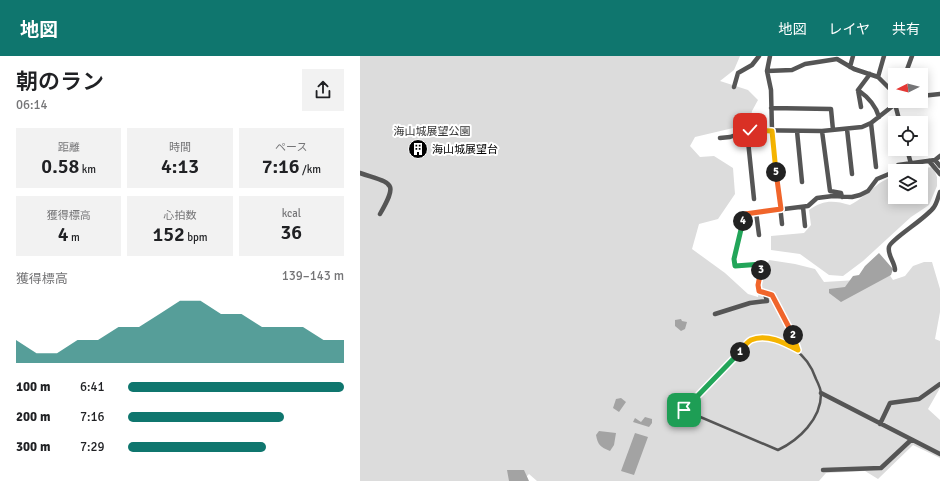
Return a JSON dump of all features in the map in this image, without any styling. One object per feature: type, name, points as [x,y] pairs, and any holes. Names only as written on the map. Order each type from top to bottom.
[{"type":"street","points":[[734,87],[738,73],[752,65],[759,56]]},
{"type":"street","points":[[770,56],[766,71],[771,90],[772,131],[782,224]]},
{"type":"street","points":[[850,67],[854,56]]},
{"type":"street","points":[[878,77],[884,56]]},
{"type":"street","points":[[908,68],[912,56]]},
{"type":"street","points":[[766,71],[792,70],[805,64],[837,58],[850,67],[878,77],[888,87]]},
{"type":"street","points":[[861,107],[858,90],[870,74]]},
{"type":"street","points":[[858,90],[866,96],[877,111],[879,117]]},
{"type":"street","points":[[928,95],[940,94]]},
{"type":"street","points":[[771,108],[831,109],[833,130]]},
{"type":"street","points":[[720,138],[730,137],[747,131],[822,132],[862,127],[871,123],[890,108]]},
{"type":"street","points":[[871,123],[876,166]]},
{"type":"street","points":[[847,129],[852,174]]},
{"type":"street","points":[[747,131],[754,199]]},
{"type":"street","points":[[797,131],[802,182]]},
{"type":"street","points":[[822,132],[830,191],[841,193],[842,196]]},
{"type":"street","points":[[909,156],[911,164],[935,160],[940,156]]},
{"type":"street","points":[[935,160],[940,166]]},
{"type":"street","points":[[929,161],[940,174]]},
{"type":"street","points":[[360,173],[382,180],[388,184],[392,190],[380,214]]},
{"type":"street","points":[[715,314],[750,303],[767,301],[765,294],[759,291],[758,285],[762,264],[735,266],[734,259],[745,214],[808,206],[817,198],[860,195],[868,190],[877,179],[888,174]]},
{"type":"street","points":[[895,270],[895,264],[888,252],[889,245],[894,238],[906,232],[934,207],[940,192]]},
{"type":"street","points":[[803,207],[805,226]]},
{"type":"street","points":[[756,212],[759,235]]},
{"type":"street","points":[[880,424],[890,403],[919,399],[940,384]]},
{"type":"street","points":[[821,393],[940,454]]},
{"type":"street","points":[[823,470],[881,468],[911,440]]},
{"type":"lane","points":[[765,294],[772,295],[791,329],[798,350],[812,368],[821,393],[812,421],[802,434],[790,444],[778,450],[684,410],[750,341],[758,338],[772,339],[798,350]]},
{"type":"green space","name":"海山城展望公園","points":[[360,56],[740,56],[734,70],[720,81],[748,90],[758,100],[752,111],[750,124],[695,137],[690,146],[700,157],[714,156],[733,168],[735,194],[718,219],[699,224],[692,249],[725,273],[748,294],[758,297],[762,277],[769,260],[815,269],[824,282],[857,280],[877,257],[893,280],[905,276],[913,266],[924,262],[932,262],[940,289],[940,312],[935,339],[940,341],[940,388],[928,409],[940,420],[940,458],[913,445],[878,479],[865,471],[826,473],[819,481],[537,481],[529,474],[522,481],[360,481]]},
{"type":"green space","points":[[933,167],[937,177],[937,186],[929,205],[911,217],[863,261],[843,276],[829,275],[800,254],[771,250],[771,236],[804,233],[811,225],[809,210],[819,204],[828,202],[838,202],[850,205],[888,178],[888,204],[928,204],[928,168]]},
{"type":"shaded area","points":[[879,253],[893,269],[891,275],[841,302],[829,293],[829,289],[845,287],[853,276],[859,275],[865,266]]},
{"type":"shaded area","points":[[681,319],[682,321],[687,322],[685,329],[681,331],[675,326],[675,320]]},
{"type":"shaded area","points":[[621,398],[626,402],[619,412],[613,408],[616,399]]},
{"type":"shaded area","points":[[645,417],[652,419],[652,423],[649,427],[633,422],[635,418],[641,422]]},
{"type":"shaded area","points":[[599,431],[616,433],[614,445],[610,451],[602,447],[599,443],[596,435]]},
{"type":"shaded area","points":[[635,433],[648,437],[634,475],[621,471]]},
{"type":"shaded area","points":[[507,470],[524,470],[529,481],[509,481]]},
{"type":"building","name":"海山城展望台","points":[[417,142],[426,148],[420,157],[411,150]]},
{"type":"place","name":"海山城展望台","points":[[418,149]]},
{"type":"route","points":[[684,410],[750,341],[758,338],[772,339],[798,350],[791,329],[772,295],[759,291],[758,285],[762,264],[735,266],[734,259],[745,214],[781,209],[772,131],[750,130]]}]
